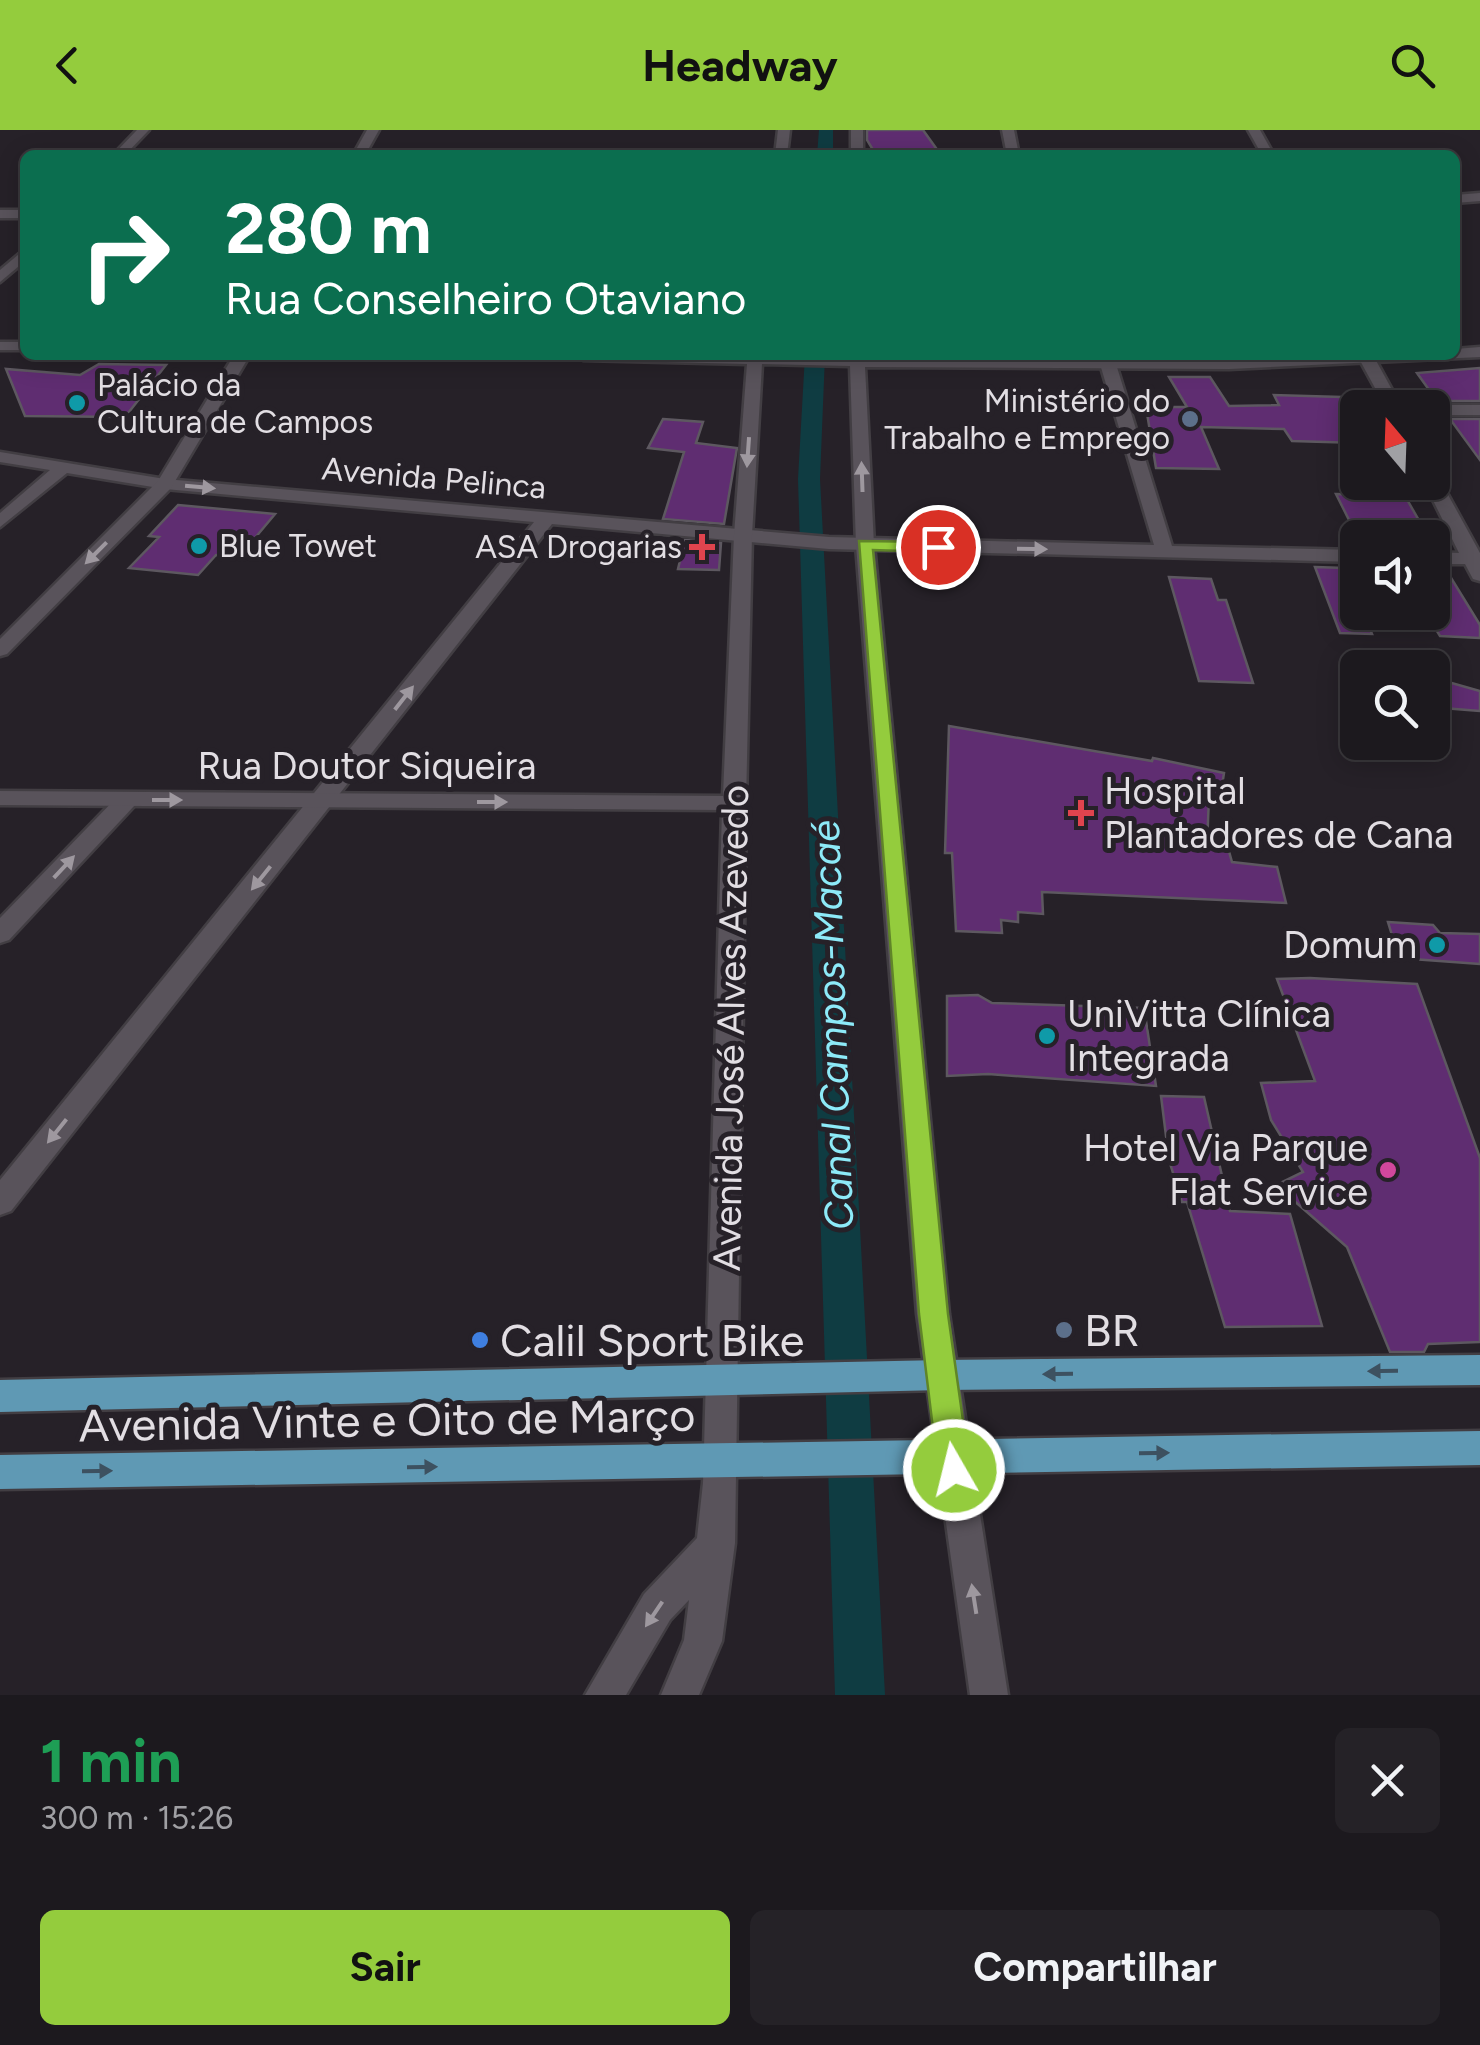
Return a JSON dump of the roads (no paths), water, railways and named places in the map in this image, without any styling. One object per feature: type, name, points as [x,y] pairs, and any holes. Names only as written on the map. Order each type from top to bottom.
[{"type":"main road","points":[[124,150],[142,130]]},
{"type":"main road","points":[[0,278],[20,258]]},
{"type":"main road","points":[[0,650],[164,484],[239,360]]},
{"type":"main road","name":"Avenida José Alves Azevedo","points":[[680,1695],[704,1641],[722,1463],[734,803],[754,360]]},
{"type":"main road","points":[[796,360],[826,360]]},
{"type":"main road","points":[[857,360],[864,545],[942,1375],[989,1695]]},
{"type":"main road","points":[[941,360],[1108,364],[1280,360]]},
{"type":"main road","points":[[1367,360],[1384,390]]},
{"type":"main road","points":[[1108,364],[1165,552]]},
{"type":"main road","points":[[1450,410],[1480,410]]},
{"type":"main road","name":"Avenida Pelinca","points":[[0,458],[164,484],[829,543],[1340,556]]},
{"type":"main road","points":[[0,522],[63,468]]},
{"type":"main road","points":[[1442,500],[1477,564]]},
{"type":"main road","points":[[0,1202],[546,519]]},
{"type":"main road","points":[[1450,560],[1477,564]]},
{"type":"main road","name":"Rua Doutor Siqueira","points":[[0,798],[734,803]]},
{"type":"main road","points":[[0,934],[127,800]]},
{"type":"main road","points":[[942,1375],[1480,1370]]},
{"type":"main road","name":"Avenida Vinte e Oito de Março","points":[[0,1396],[942,1375]]},
{"type":"main road","points":[[952,1456],[1480,1448]]},
{"type":"main road","name":"Avenida Vinte e Oito de Março","points":[[0,1472],[722,1463],[952,1456]]},
{"type":"main road","points":[[604,1695],[656,1608],[716,1543]]},
{"type":"waterway","name":"Canal Campos-Macaé","points":[[825,150],[826,130]]},
{"type":"waterway","name":"Canal Campos-Macaé","points":[[815,360],[809,479],[860,1695]]},
{"type":"place","name":"Palácio da Cultura de Campos","points":[[77,403]]},
{"type":"place","name":"Ministério do Trabalho e Emprego","points":[[1190,419]]},
{"type":"place","name":"Blue Towet","points":[[199,546]]},
{"type":"place","name":"ASA Drogarias","points":[[702,547]]},
{"type":"place","name":"Hospital Plantadores de Cana","points":[[1081,813]]},
{"type":"place","name":"Domum","points":[[1437,945]]},
{"type":"place","name":"UniVitta Clínica Integrada","points":[[1047,1036]]},
{"type":"place","name":"Hotel Via Parque Flat Service","points":[[1388,1170]]},
{"type":"place","name":"BR","points":[[1064,1330]]},
{"type":"place","name":"Calil Sport Bike","points":[[480,1340]]}]
